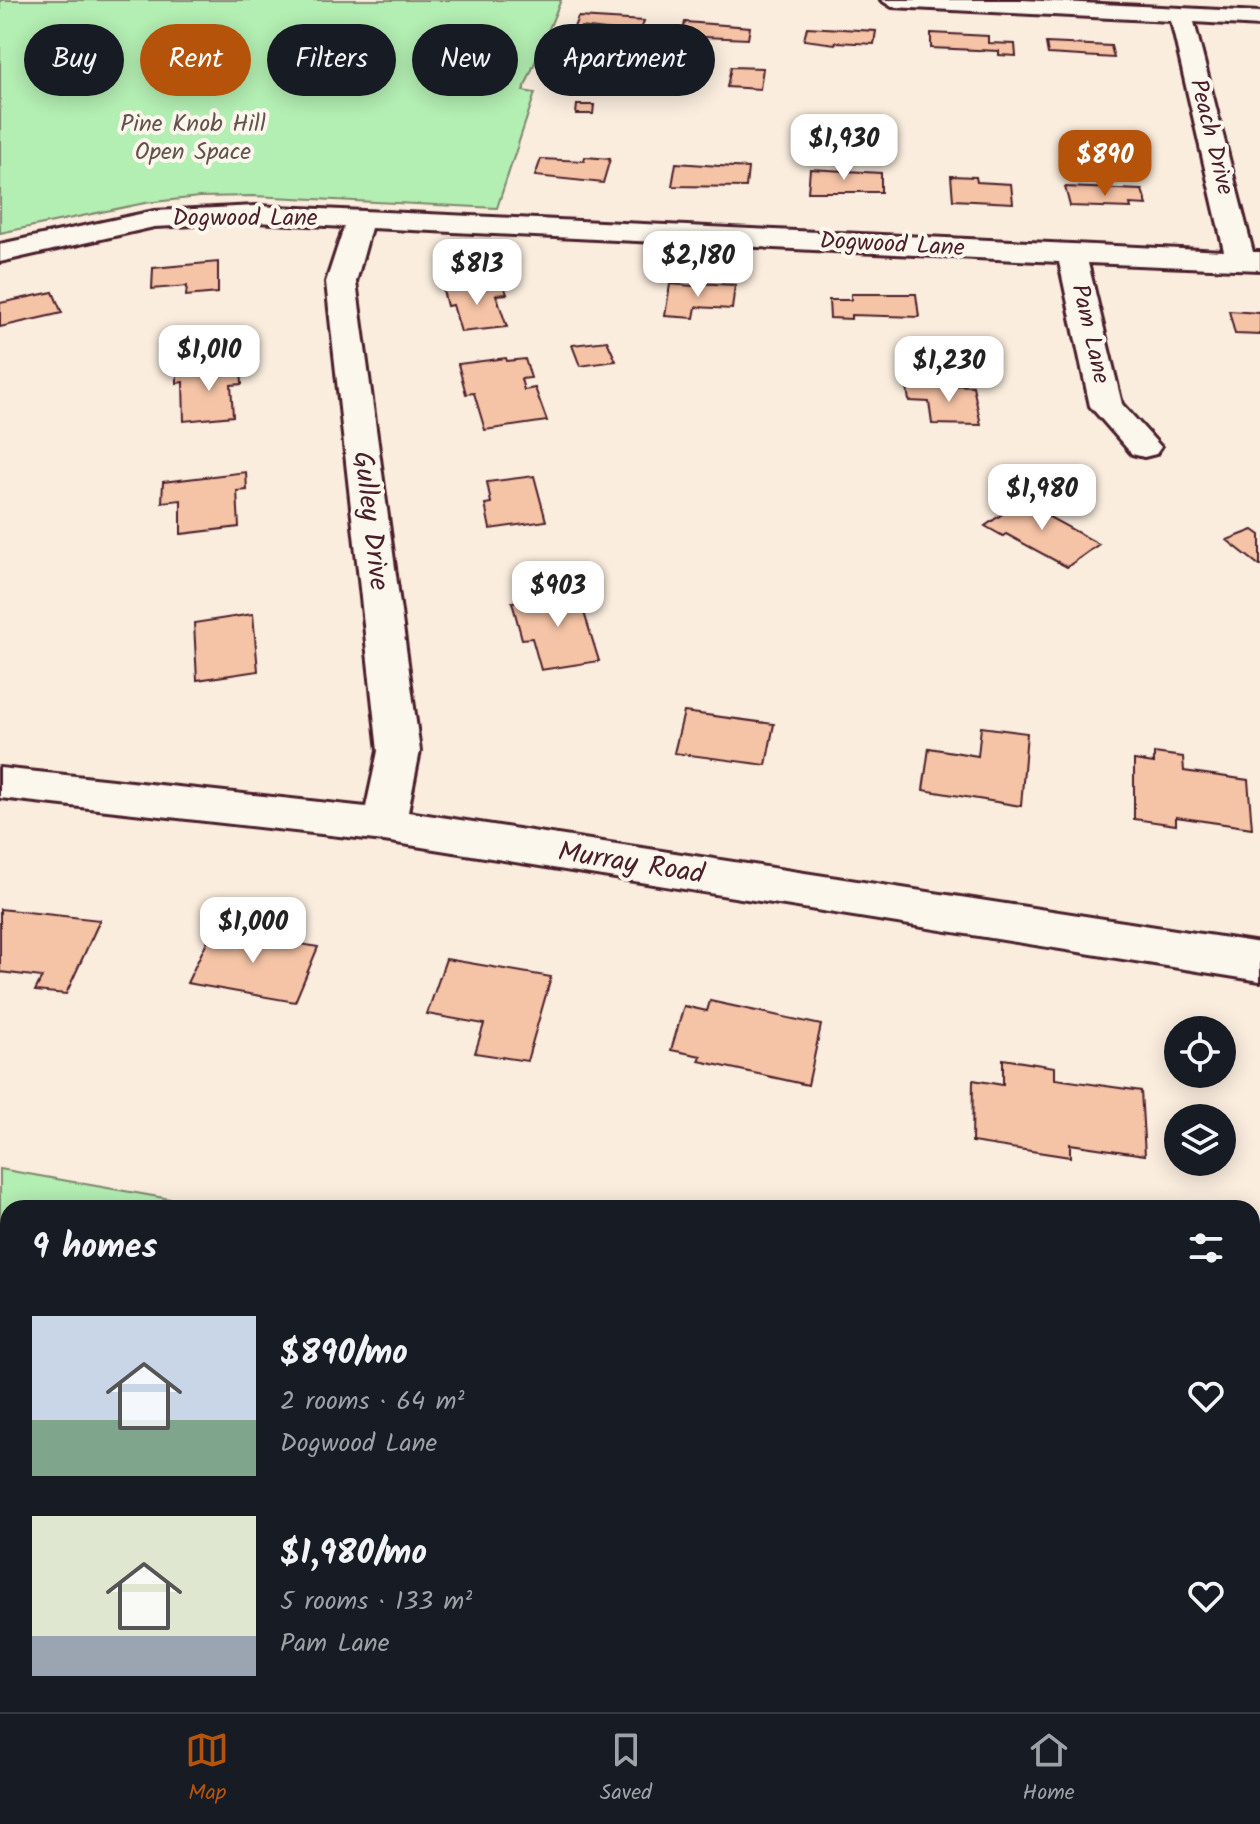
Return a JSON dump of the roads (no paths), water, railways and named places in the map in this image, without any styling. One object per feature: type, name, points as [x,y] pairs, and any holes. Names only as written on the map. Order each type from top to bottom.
[{"type":"street","points":[[892,0],[1260,19]]},
{"type":"street","name":"Peach Drive","points":[[1181,15],[1250,260]]},
{"type":"street","name":"Dogwood Lane","points":[[0,253],[154,219],[256,214],[1250,260]]},
{"type":"street","name":"Gulley Drive","points":[[360,219],[341,282],[399,751],[384,825]]},
{"type":"street","name":"Pam Lane","points":[[1072,254],[1106,406],[1144,447]]},
{"type":"street","name":"Murray Road","points":[[0,783],[384,825],[1260,962]]},
{"type":"park label","name":"Pine Knob Hill Open Space","points":[[193,138]]}]
